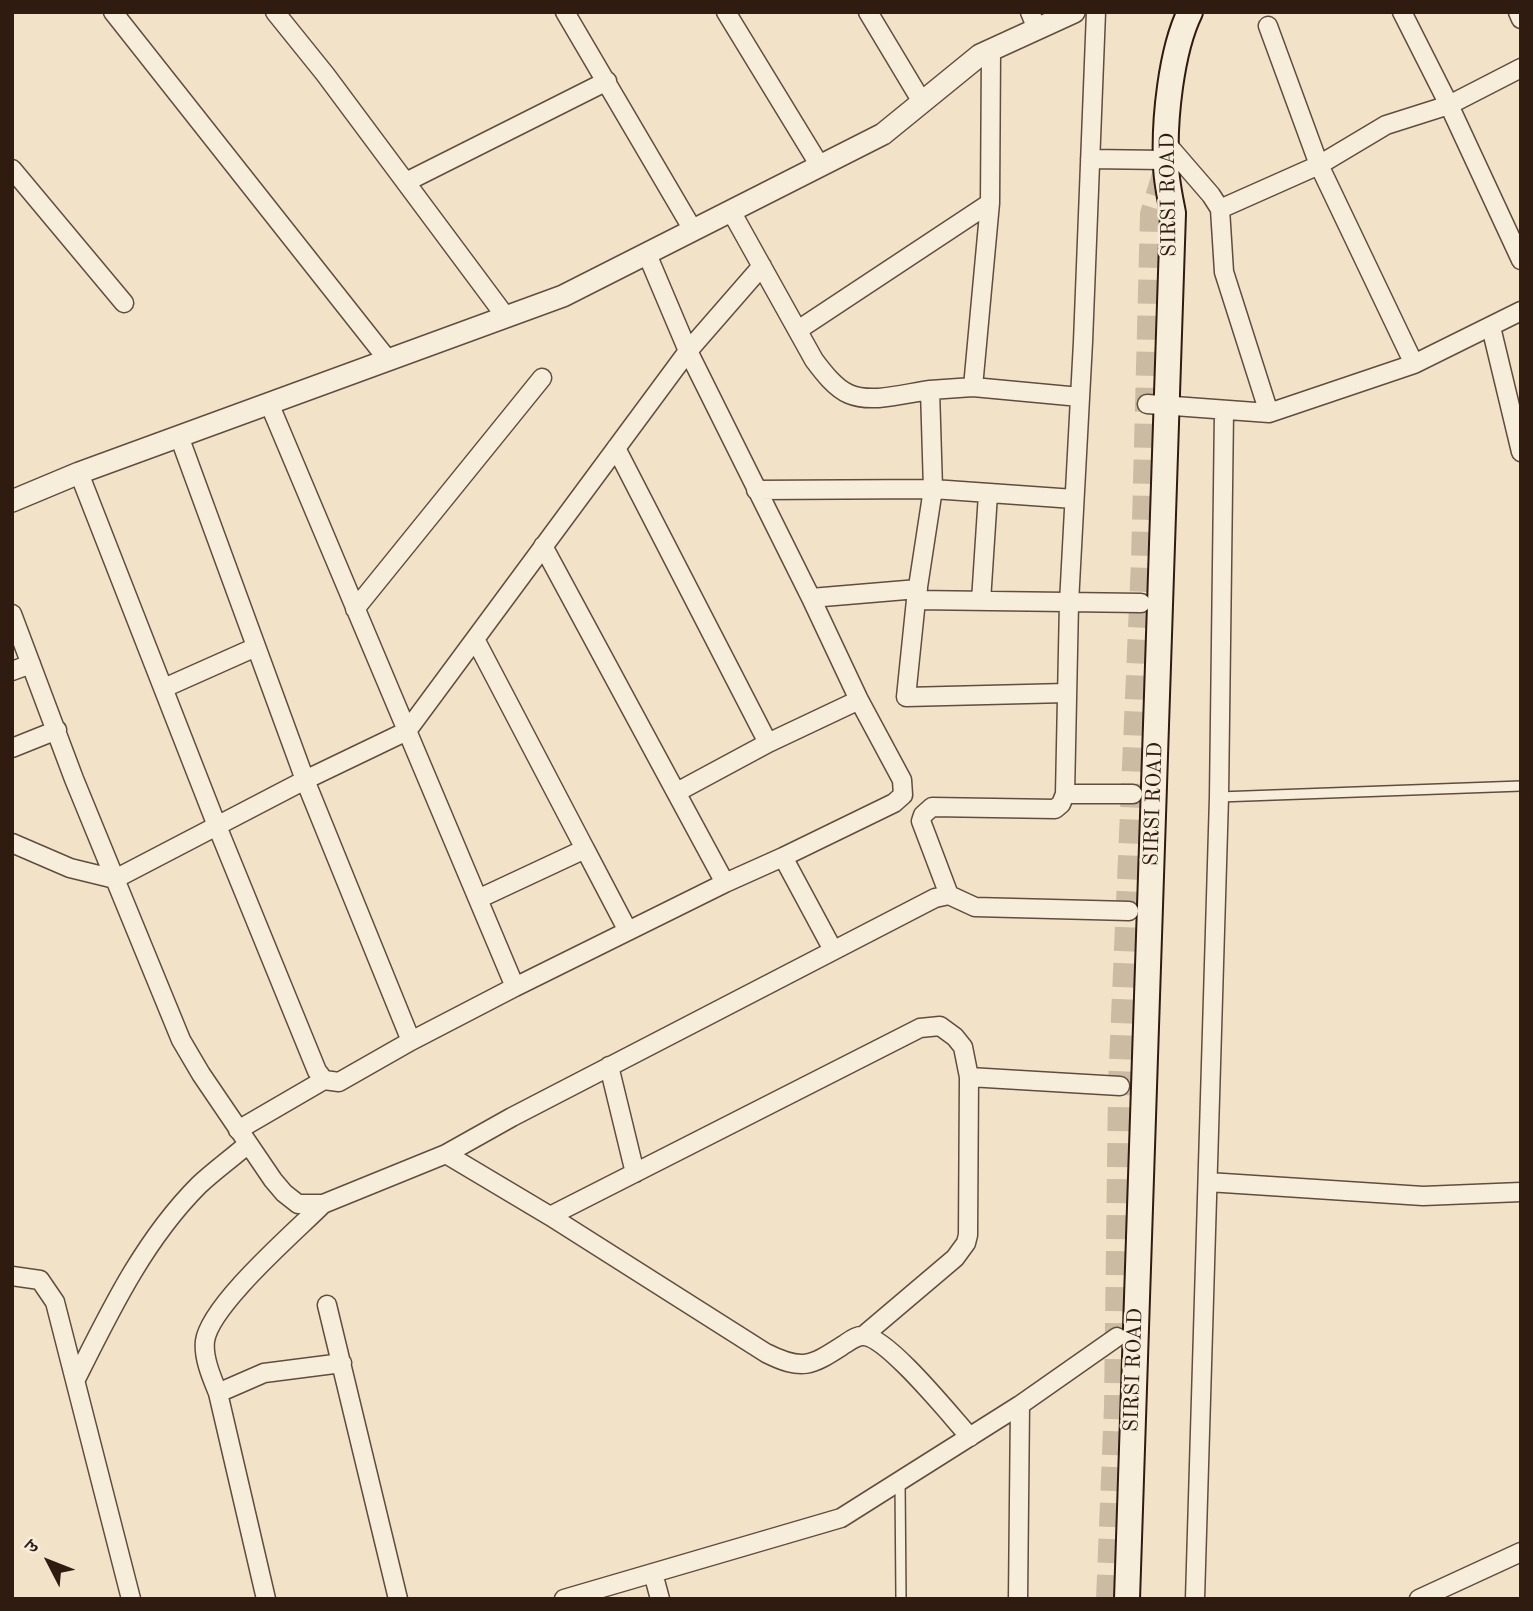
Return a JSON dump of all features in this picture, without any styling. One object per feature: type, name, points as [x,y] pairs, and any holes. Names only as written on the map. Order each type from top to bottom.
[{"type":"main road","name":"SIRSI ROAD","points":[[1127,1599],[1163,560],[1156,405],[1173,213],[1166,157],[1170,92],[1180,33],[1190,12]]},
{"type":"street","points":[[113,12],[388,360]]},
{"type":"street","points":[[275,12],[333,85],[506,317]]},
{"type":"street","points":[[565,12],[693,230]]},
{"type":"street","points":[[726,12],[820,166]]},
{"type":"street","points":[[868,12],[922,102]]},
{"type":"street","points":[[12,501],[79,472],[563,296],[883,135],[980,55],[1033,21],[1074,12]]},
{"type":"street","points":[[949,895],[922,821],[927,810],[932,807],[1055,809],[1061,804],[1065,794],[1069,603],[1097,12]]},
{"type":"street","points":[[1402,12],[1449,105],[1521,260]]},
{"type":"street","points":[[1518,12],[1521,19]]},
{"type":"street","points":[[1268,26],[1319,165],[1414,364]]},
{"type":"street","points":[[973,387],[990,203],[991,50]]},
{"type":"street","points":[[1220,209],[1319,165],[1386,125],[1449,105],[1521,68]]},
{"type":"street","points":[[405,182],[607,81]]},
{"type":"street","points":[[1090,159],[1166,157],[1211,195],[1220,209],[1224,272],[1269,413]]},
{"type":"street","points":[[12,169],[124,303]]},
{"type":"street","points":[[798,330],[990,203]]},
{"type":"street","points":[[732,211],[814,360],[828,378],[848,394],[866,398],[973,387],[1080,397]]},
{"type":"street","points":[[76,1379],[122,1286],[176,1212],[243,1137],[324,1080],[339,1082],[515,987],[725,883],[783,858],[894,803],[903,795],[902,780],[859,700],[688,351],[647,254]]},
{"type":"street","points":[[12,843],[70,868],[115,879],[305,780],[407,731],[688,351],[762,266]]},
{"type":"street","points":[[1156,405],[1269,413],[1414,364],[1521,311]]},
{"type":"street","points":[[1490,327],[1521,452]]},
{"type":"street","points":[[355,609],[541,378]]},
{"type":"street","points":[[930,390],[933,489],[917,594],[906,697],[1066,692]]},
{"type":"street","points":[[269,403],[515,987]]},
{"type":"street","points":[[1195,1599],[1219,797],[1224,411]]},
{"type":"street","points":[[179,436],[305,780],[411,1041]]},
{"type":"street","points":[[616,448],[768,743]]},
{"type":"street","points":[[79,472],[217,826],[317,1071],[324,1080]]},
{"type":"street","points":[[756,490],[933,489],[1074,499]]},
{"type":"street","points":[[981,601],[988,495]]},
{"type":"street","points":[[543,546],[725,883]]},
{"type":"street","points":[[811,598],[917,594],[981,601],[1141,603]]},
{"type":"street","points":[[12,614],[181,1040],[243,1137],[284,1193],[298,1204],[323,1204],[446,1154],[512,1116],[935,898],[949,895],[975,906],[1129,911]]},
{"type":"street","points":[[475,639],[628,931]]},
{"type":"street","points":[[164,688],[256,647]]},
{"type":"street","points":[[12,671],[31,664]]},
{"type":"street","points":[[677,792],[768,743],[859,700]]},
{"type":"street","points":[[12,748],[57,730]]},
{"type":"street","points":[[1065,794],[1133,794]]},
{"type":"street","points":[[478,899],[585,849]]},
{"type":"street","points":[[783,858],[833,950]]},
{"type":"street","points":[[550,1216],[920,1028],[940,1026],[963,1047],[969,1077],[968,1235],[966,1243],[955,1258],[863,1336]]},
{"type":"street","points":[[609,1066],[635,1173]]},
{"type":"street","points":[[969,1077],[1119,1086]]},
{"type":"street","points":[[446,1154],[784,1363],[801,1366],[818,1361],[858,1336],[883,1345],[970,1437]]},
{"type":"street","points":[[1208,1182],[1423,1196],[1521,1192]]},
{"type":"street","points":[[266,1599],[218,1393],[209,1370],[205,1342],[215,1317],[235,1292],[323,1204]]},
{"type":"street","points":[[12,1276],[40,1280],[55,1302],[131,1599]]},
{"type":"street","points":[[327,1305],[398,1599]]},
{"type":"street","points":[[564,1599],[841,1518],[1020,1405],[1117,1337]]},
{"type":"street","points":[[218,1393],[264,1373],[342,1363]]},
{"type":"street","points":[[1020,1405],[1018,1598],[1025,1599]]},
{"type":"street","points":[[1419,1599],[1443,1594],[1521,1552]]},
{"type":"street","points":[[653,1573],[660,1599]]},
{"type":"lane","points":[[1219,797],[1521,786]]},
{"type":"lane","points":[[900,1481],[901,1599]]},
{"type":"tunnel","points":[[1108,1599],[1116,1406],[1120,1086],[1143,560],[1152,214],[1166,168]]}]
